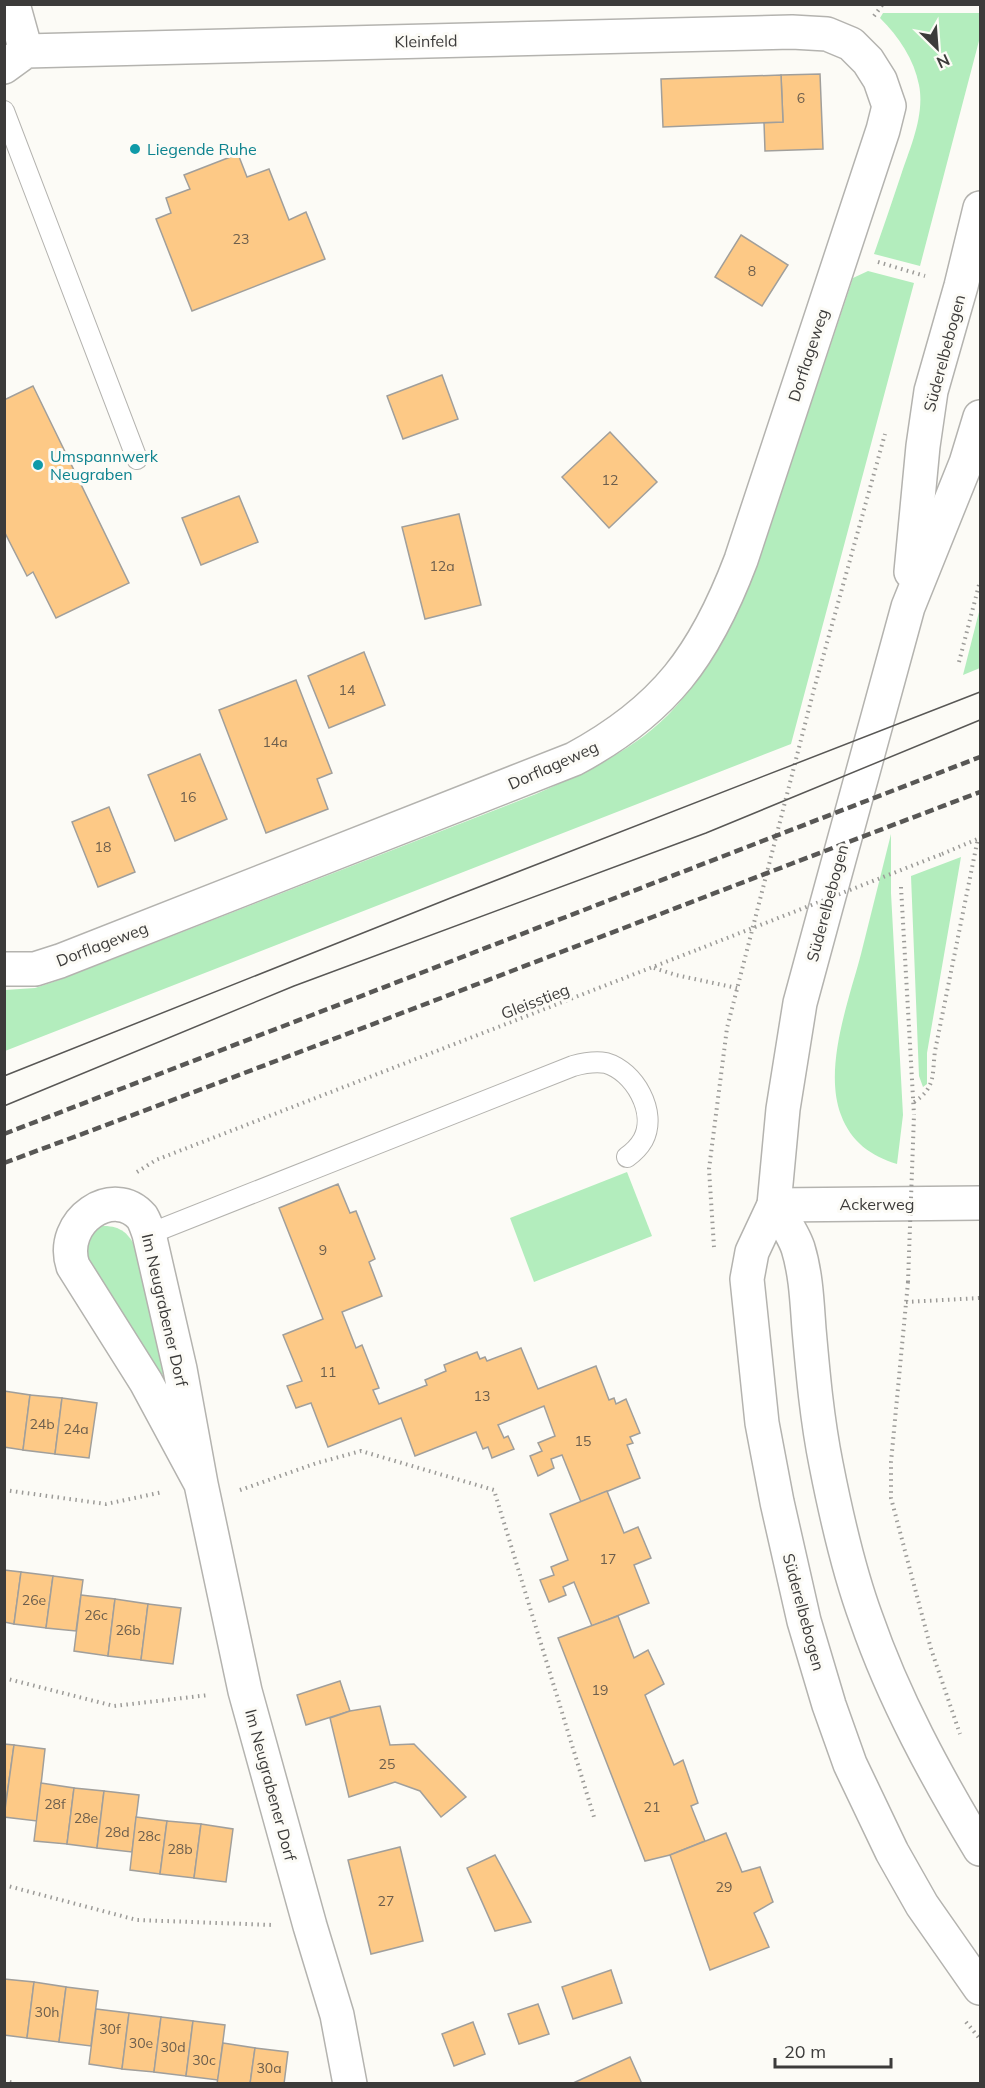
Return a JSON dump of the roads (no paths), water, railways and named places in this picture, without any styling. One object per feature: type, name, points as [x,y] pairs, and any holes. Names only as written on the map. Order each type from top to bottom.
[{"type":"street","points":[[14,4],[15,59]]},
{"type":"street","name":"Kleinfeld","points":[[15,59],[792,32],[827,34],[851,44]]},
{"type":"street","name":"Dorflageweg","points":[[4,969],[35,969],[60,961],[574,759],[622,730],[669,689],[707,636],[725,603],[883,130],[889,106],[880,80],[868,61],[851,44]]},
{"type":"street","name":"Süderelbebogen","points":[[908,607],[923,446],[931,391],[980,215]]},
{"type":"street","name":"Süderelbebogen","points":[[981,417],[966,463],[908,607],[800,1003],[783,1109],[774,1204],[752,1252],[747,1279],[762,1423],[777,1502],[804,1621],[829,1705],[850,1764],[872,1813],[922,1905],[981,1988]]},
{"type":"street","name":"Ackerweg","points":[[774,1204],[981,1203]]},
{"type":"street","points":[[774,1204],[797,1245],[804,1269],[816,1411],[839,1525],[866,1617],[890,1677],[923,1747],[954,1806],[981,1850]]},
{"type":"street","name":"Im Neugrabener Dorf","points":[[203,1493],[146,1382],[79,1278],[71,1260],[72,1239],[79,1222],[90,1213],[115,1205],[128,1207],[141,1217],[149,1234],[180,1369],[203,1493],[245,1691],[337,2015],[350,2084]]},
{"type":"lane","points":[[4,111],[137,459]]},
{"type":"lane","points":[[149,1234],[586,1062],[616,1067],[633,1081],[639,1092],[647,1116],[647,1128],[637,1149],[627,1157]]},
{"type":"tram line","points":[[4,1076],[453,897],[980,692]]},
{"type":"tram line","points":[[4,1106],[294,986],[706,833],[980,720]]},
{"type":"railway","points":[[4,1134],[980,757]]},
{"type":"railway","points":[[4,1163],[980,792]]},
{"type":"place","name":"Liegende Ruhe","points":[[135,149]]},
{"type":"place","name":"Umspannwerk Neugraben","points":[[38,465]]}]
